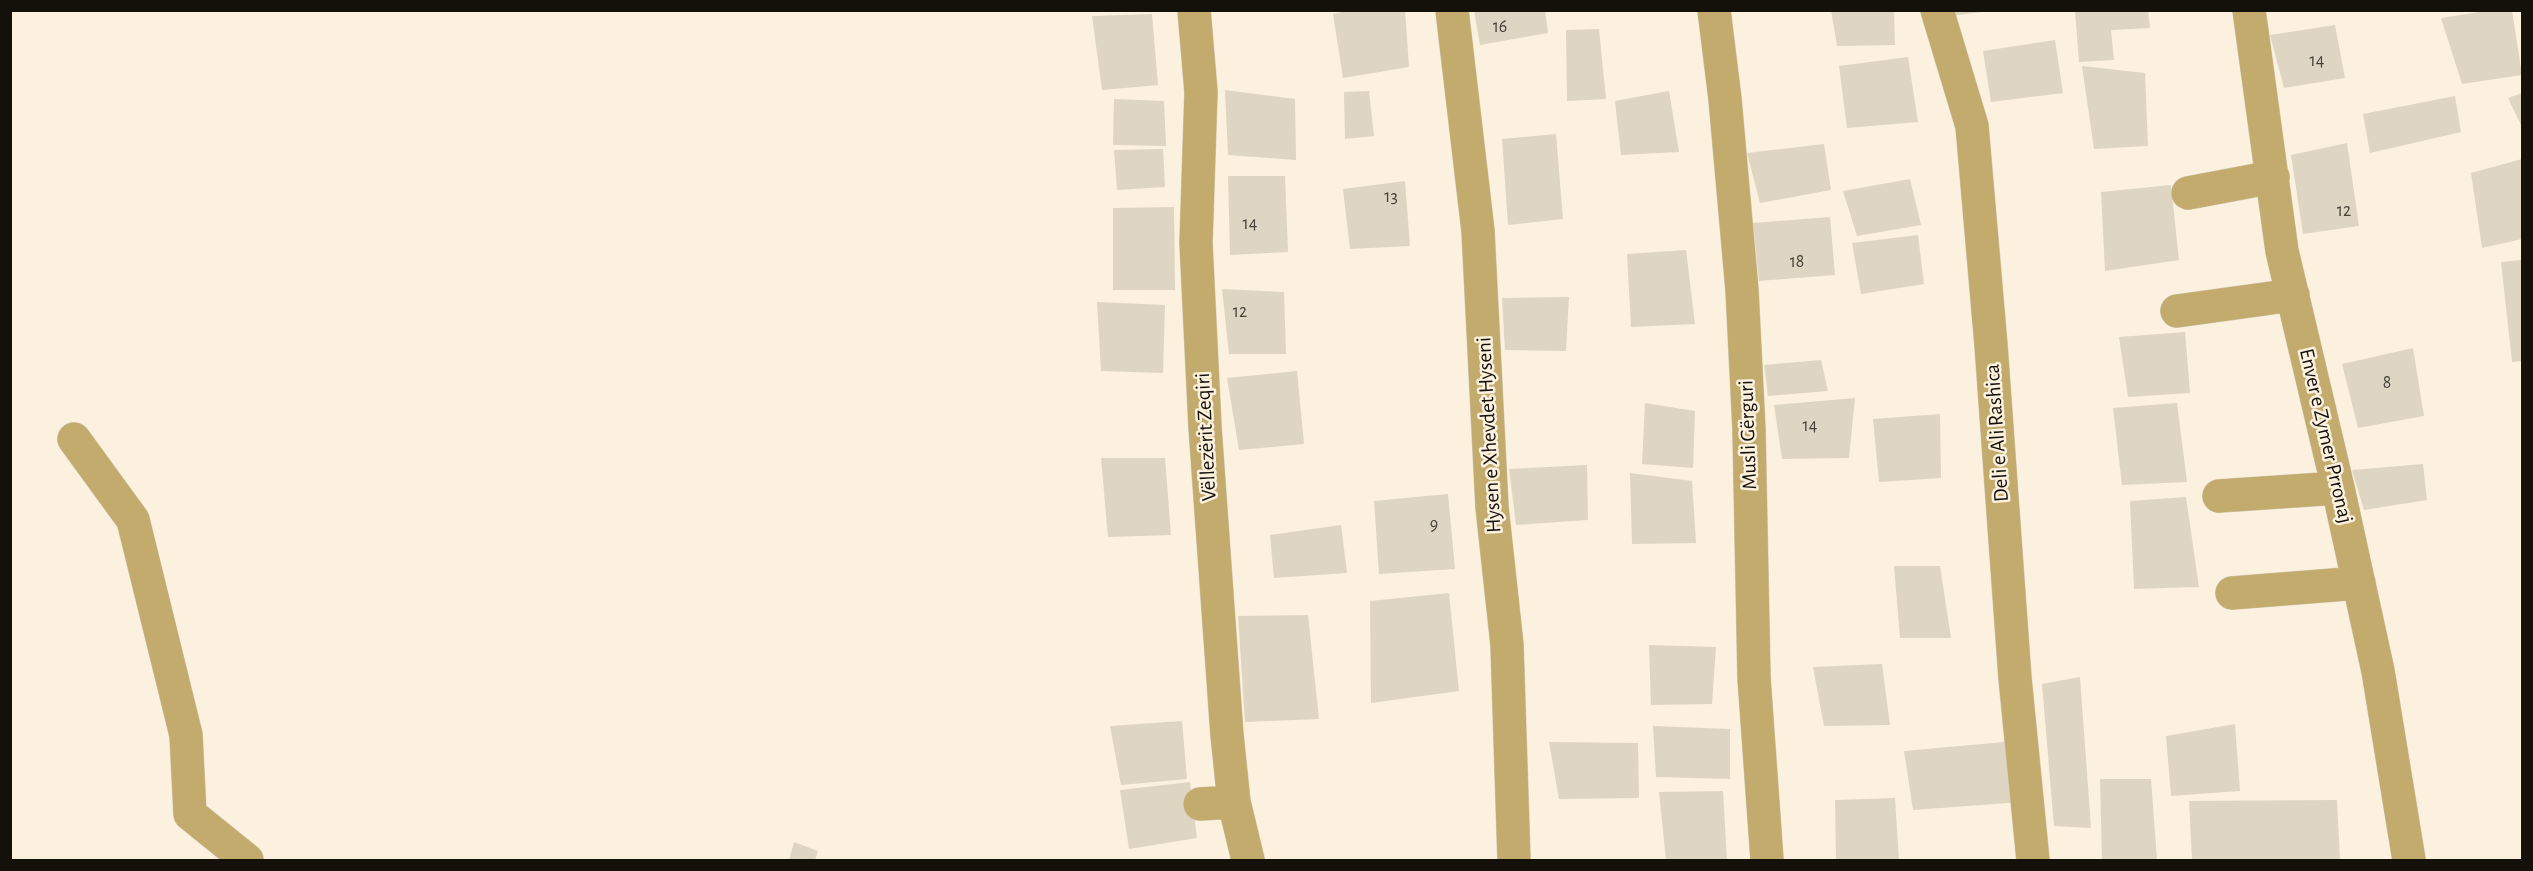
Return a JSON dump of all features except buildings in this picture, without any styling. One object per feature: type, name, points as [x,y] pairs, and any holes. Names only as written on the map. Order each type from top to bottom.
[{"type":"street","name":"Vëllezërit Zeqiri","points":[[1194,10],[1201,92],[1196,243],[1204,415],[1227,735],[1234,802],[1248,861]]},
{"type":"street","name":"Hysen e Xhevdet Hyseni","points":[[1452,10],[1478,231],[1492,507],[1507,645],[1514,861]]},
{"type":"street","name":"Musli Gërguri","points":[[1714,10],[1725,99],[1742,290],[1749,430],[1754,678],[1767,861]]},
{"type":"street","name":"Deli e Ali Rashica","points":[[1937,10],[1972,126],[1991,345],[2015,678],[2033,861]]},
{"type":"street","name":"Enver e Zymer Prronaj","points":[[2249,10],[2282,251],[2378,671],[2409,861]]},
{"type":"street","points":[[2188,193],[2273,177]]},
{"type":"street","points":[[2177,311],[2293,296]]},
{"type":"street","points":[[74,439],[133,520],[186,735],[190,814],[247,861]]},
{"type":"street","points":[[2219,496],[2338,488]]},
{"type":"street","points":[[2232,593],[2359,583]]},
{"type":"street","points":[[1200,804],[1234,802]]}]
